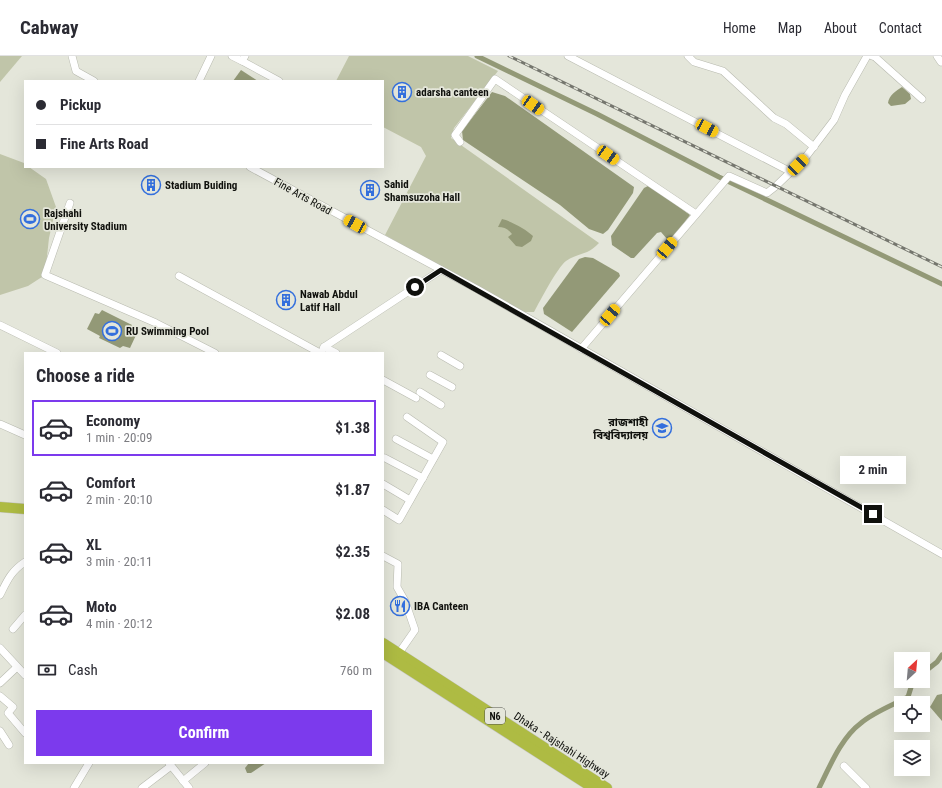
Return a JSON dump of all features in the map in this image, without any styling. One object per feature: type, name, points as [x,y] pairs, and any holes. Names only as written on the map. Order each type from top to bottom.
[{"type":"highway","points":[[0,506],[24,509]]},
{"type":"highway","points":[[0,513],[24,515]]},
{"type":"highway","name":"Dhaka - Rajshahi Highway","points":[[384,644],[607,788]]},
{"type":"highway","name":"Dhaka - Rajshahi Highway","points":[[384,654],[593,788]]},
{"type":"street","points":[[72,56],[76,71],[92,80]]},
{"type":"street","points":[[199,80],[211,56]]},
{"type":"street","points":[[232,56],[244,59],[277,80]]},
{"type":"street","points":[[568,56],[791,172]]},
{"type":"street","points":[[688,56],[694,62],[723,70],[774,118],[786,124],[814,147]]},
{"type":"street","points":[[581,349],[726,178],[767,192],[791,172],[814,147],[834,120],[845,95],[867,56]]},
{"type":"street","points":[[872,56],[876,57],[922,99]]},
{"type":"street","points":[[460,142],[455,135],[495,80],[696,214]]},
{"type":"street","name":"Fine Arts Road","points":[[252,168],[441,270],[942,554]]},
{"type":"street","points":[[70,203],[45,275],[156,324],[212,352]]},
{"type":"street","points":[[179,276],[321,351],[441,270]]},
{"type":"street","points":[[0,325],[55,352]]},
{"type":"street","points":[[440,355],[460,366]]},
{"type":"street","points":[[430,375],[452,387]]},
{"type":"street","points":[[384,380],[441,405]]},
{"type":"street","points":[[384,511],[399,520],[443,442],[407,417]]},
{"type":"street","points":[[0,424],[24,435]]},
{"type":"street","points":[[396,439],[433,459]]},
{"type":"street","points":[[385,458],[423,478]]},
{"type":"street","points":[[384,485],[410,500]]},
{"type":"street","points":[[384,557],[398,564],[397,587],[405,601],[415,630],[399,653]]},
{"type":"street","points":[[0,595],[6,580],[24,565]]},
{"type":"street","points":[[13,629],[24,616]]},
{"type":"street","points":[[0,648],[24,674]]},
{"type":"street","points":[[0,683],[16,667]]},
{"type":"street","points":[[0,696],[13,707],[8,713],[24,732]]},
{"type":"street","points":[[0,731],[9,745]]},
{"type":"street","points":[[74,788],[88,764]]},
{"type":"street","points":[[142,788],[169,764],[189,788]]},
{"type":"street","points":[[183,781],[204,764]]},
{"type":"street","points":[[844,766],[866,788]]},
{"type":"shaded area","points":[[0,56],[22,56],[0,82]]},
{"type":"shaded area","points":[[349,56],[468,56],[498,71],[454,128],[451,138],[599,243],[590,250],[570,258],[562,265],[534,312],[521,312],[385,235],[426,156],[421,147],[384,128],[384,80],[337,80]]},
{"type":"shaded area","points":[[241,70],[256,80],[234,80]]},
{"type":"shaded area","points":[[902,87],[910,94],[911,99],[905,104],[891,106],[888,103],[890,98]]},
{"type":"shaded area","points":[[492,92],[505,96],[634,187],[633,193],[608,230],[603,234],[589,229],[560,205],[463,140],[462,131]]},
{"type":"shaded area","name":"Rajshahi University Stadium","points":[[0,154],[24,163],[24,168],[30,168],[46,179],[56,207],[49,238],[45,275],[28,286],[0,295]]},
{"type":"shaded area","points":[[648,186],[652,187],[690,215],[671,240],[667,239],[661,232],[657,233],[634,258],[631,258],[612,245],[611,236],[644,188]]},
{"type":"shaded area","points":[[502,219],[514,224],[533,236],[531,241],[522,247],[516,246],[508,237],[512,234],[502,227],[498,227]]},
{"type":"shaded area","points":[[585,257],[593,258],[619,273],[620,276],[572,332],[544,314],[543,308],[579,259]]},
{"type":"shaded area","name":"RU Swimming Pool","points":[[102,310],[132,325],[131,329],[137,333],[130,348],[123,346],[120,348],[99,338],[100,336],[87,329],[95,313],[99,314]]},
{"type":"shaded area","points":[[942,694],[942,721],[930,707],[937,695]]},
{"type":"shaded area","points":[[248,764],[264,764],[251,773],[247,773],[245,768]]},
{"type":"waterway","points":[[477,56],[597,114],[719,177],[942,284]]},
{"type":"waterway","points":[[930,668],[937,662],[942,655]]},
{"type":"waterway","points":[[819,788],[842,744],[854,729],[866,719],[908,697],[911,688]]},
{"type":"railway","points":[[509,56],[942,267]]},
{"type":"place","name":"adarsha canteen","points":[[402,92]]},
{"type":"place","name":"Stadium Buiding","points":[[151,185]]},
{"type":"place","name":"Sahid Shamsuzoha Hall","points":[[370,190]]},
{"type":"place","name":"Rajshahi University Stadium","points":[[30,219]]},
{"type":"place","name":"Nawab Abdul Latif Hall","points":[[286,300]]},
{"type":"place","name":"RU Swimming Pool","points":[[112,331]]},
{"type":"place","name":"রাজশাহী বিশ্ববিদ্যালয়","points":[[662,428]]},
{"type":"place","name":"IBA Canteen","points":[[400,606]]},
{"type":"route","points":[[415,287],[441,270],[873,514]]}]
